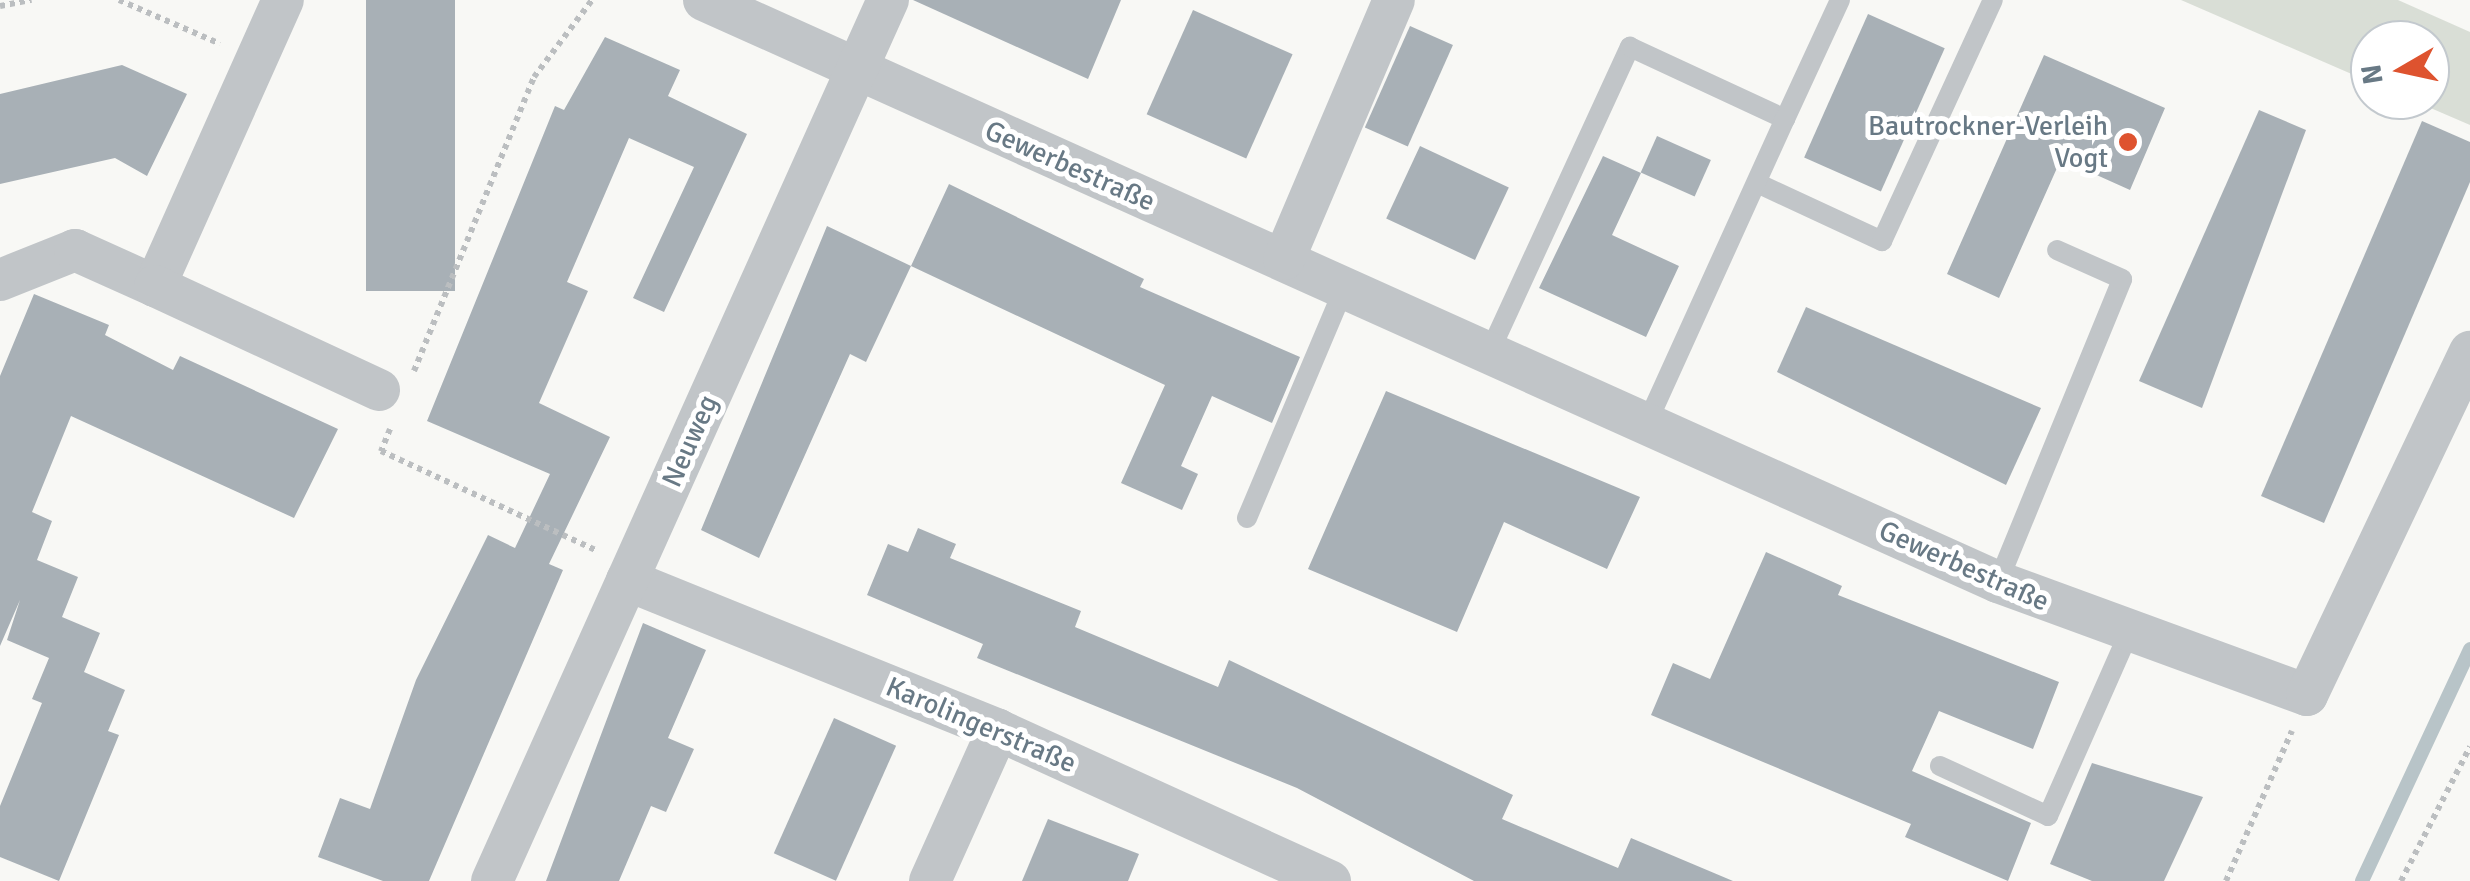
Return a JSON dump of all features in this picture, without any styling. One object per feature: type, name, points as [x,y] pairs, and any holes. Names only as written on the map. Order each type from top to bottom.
[{"type":"street","points":[[155,286],[283,0]]},
{"type":"street","name":"Gewerbestraße","points":[[704,0],[856,72],[1345,286],[1998,582],[2127,637],[2307,695],[2470,352]]},
{"type":"street","name":"Neuweg","points":[[492,881],[616,568],[888,0]]},
{"type":"street","points":[[1284,259],[1394,0]]},
{"type":"street","points":[[0,280],[74,250],[395,397]]},
{"type":"street","name":"Karolingerstraße","points":[[616,568],[998,730],[1330,881]]},
{"type":"street","points":[[930,881],[998,730]]},
{"type":"lane","points":[[1647,423],[1840,0]]},
{"type":"lane","points":[[1757,183],[1882,241],[1993,0]]},
{"type":"lane","points":[[1490,351],[1630,46],[1786,119]]},
{"type":"lane","points":[[1998,582],[2122,280],[2057,250]]},
{"type":"lane","points":[[1247,518],[1345,286]]},
{"type":"lane","points":[[1940,766],[2048,816],[2127,637]]},
{"type":"path","points":[[0,6],[32,0]]},
{"type":"path","points":[[119,0],[258,59]]},
{"type":"path","points":[[592,0],[534,77],[395,397],[381,452],[616,568]]},
{"type":"path","points":[[2401,881],[2470,747]]},
{"type":"path","points":[[2226,881],[2282,755]]},
{"type":"shaded area","points":[[2181,0],[2398,0],[2443,20],[2350,20],[2350,73]]},
{"type":"shaded area","points":[[2450,23],[2470,32],[2470,125],[2450,116]]},
{"type":"building","points":[[366,0],[455,0],[455,291],[366,291]]},
{"type":"building","points":[[913,0],[1121,0],[1088,79]]},
{"type":"building","points":[[1193,10],[1293,54],[1246,158],[1147,114]]},
{"type":"building","points":[[1868,14],[1945,48],[1881,192],[1804,157]]},
{"type":"building","points":[[1410,26],[1453,45],[1408,147],[1365,127]]},
{"type":"building","points":[[605,37],[680,70],[668,96],[747,134],[664,312],[633,298],[694,167],[629,138],[567,282],[588,291],[539,403],[610,437],[549,564],[563,570],[429,881],[383,881],[318,857],[340,798],[370,809],[416,680],[488,535],[515,548],[550,474],[427,421],[555,106],[564,110]]},
{"type":"building","points":[[2044,55],[2165,108],[2130,190],[2061,159],[1999,298],[1947,274]]},
{"type":"building","points":[[122,65],[187,94],[147,176],[115,158],[0,184],[0,94]]},
{"type":"building","points":[[2259,110],[2306,130],[2202,408],[2139,381]]},
{"type":"building","points":[[2422,121],[2470,142],[2470,182],[2324,523],[2261,496]]},
{"type":"building","points":[[1657,136],[1711,160],[1695,197],[1641,173]]},
{"type":"building","points":[[1420,146],[1509,187],[1475,260],[1386,219]]},
{"type":"building","points":[[1603,156],[1641,173],[1612,235],[1679,266],[1646,337],[1539,288]]},
{"type":"building","points":[[949,184],[1144,279],[1140,287],[1300,357],[1272,423],[1212,396],[1181,466],[1198,474],[1182,510],[1121,483],[1165,385],[911,266]]},
{"type":"building","points":[[827,226],[911,266],[866,362],[850,354],[759,558],[701,530]]},
{"type":"building","points":[[34,294],[109,325],[105,335],[173,370],[180,356],[338,429],[294,518],[71,416],[32,512],[52,521],[37,560],[78,577],[62,617],[100,633],[84,672],[125,690],[108,731],[119,735],[59,881],[0,857],[0,806],[42,703],[32,699],[49,658],[7,640],[20,600],[0,646],[0,376]]},
{"type":"building","points":[[1806,307],[2041,408],[2006,485],[1777,372]]},
{"type":"building","points":[[1386,391],[1640,497],[1607,569],[1504,522],[1457,632],[1308,569]]},
{"type":"building","points":[[918,528],[956,544],[950,558],[1081,611],[1075,627],[1218,687],[1229,660],[1513,795],[1502,819],[1618,868],[1631,838],[1733,881],[1474,881],[1297,788],[977,658],[983,644],[867,595],[888,544],[908,552]]},
{"type":"building","points":[[1766,552],[1842,586],[1838,595],[2059,682],[2033,749],[1939,711],[1912,771],[2031,823],[2008,881],[1905,837],[1911,824],[1651,715],[1673,663],[1710,679]]},
{"type":"building","points":[[643,623],[706,650],[668,738],[694,749],[666,812],[651,806],[619,881],[546,881]]},
{"type":"building","points":[[834,718],[896,746],[836,881],[774,853]]},
{"type":"building","points":[[2092,763],[2203,797],[2164,881],[2092,881],[2050,864]]},
{"type":"building","points":[[1048,819],[1139,854],[1128,881],[1022,881]]},
{"type":"waterway","points":[[2362,881],[2470,649]]},
{"type":"place","name":"Bautrockner-Verleih Vogt","points":[[2128,142]]}]
